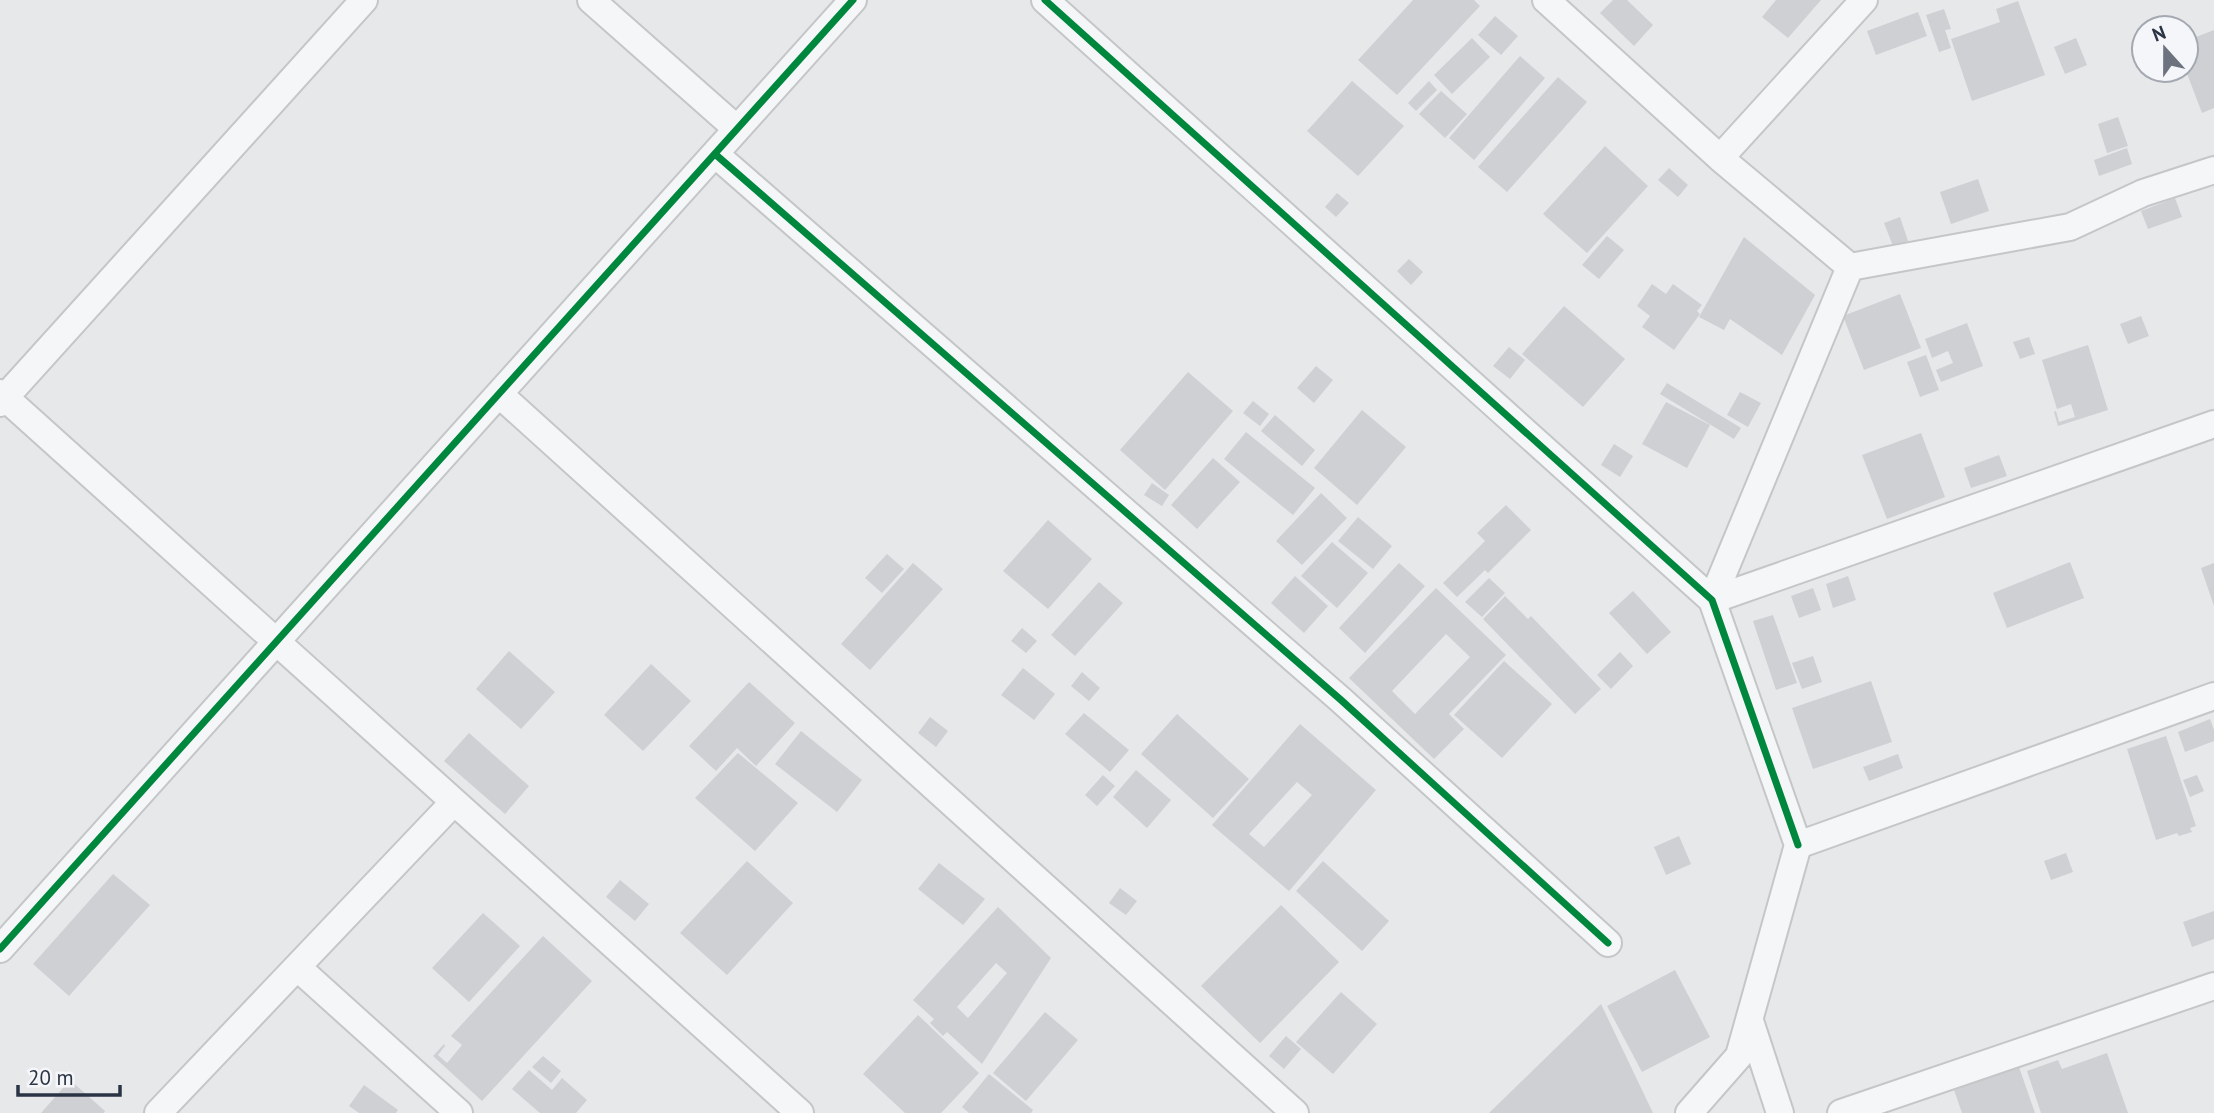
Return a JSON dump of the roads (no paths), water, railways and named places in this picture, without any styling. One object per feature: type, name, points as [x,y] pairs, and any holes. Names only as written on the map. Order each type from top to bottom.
[{"type":"street","points":[[364,0],[2,398],[800,1113]]},
{"type":"street","points":[[591,0],[737,129]]},
{"type":"street","points":[[0,949],[853,0]]},
{"type":"street","points":[[1045,0],[1712,600],[1798,845],[1739,1056],[1689,1113]]},
{"type":"street","points":[[1546,0],[1720,158],[1850,267]]},
{"type":"street","points":[[1720,158],[1864,0]]},
{"type":"street","points":[[715,154],[1341,700],[1608,943]]},
{"type":"street","points":[[1850,267],[2070,227],[2143,193],[2214,170]]},
{"type":"street","points":[[1712,600],[1850,267]]},
{"type":"street","points":[[499,394],[1295,1113]]},
{"type":"street","points":[[1712,600],[2214,424]]},
{"type":"street","points":[[1798,845],[2214,696]]},
{"type":"street","points":[[158,1113],[454,802]]},
{"type":"street","points":[[297,967],[460,1113]]},
{"type":"street","points":[[1841,1113],[2214,986]]},
{"type":"street","points":[[1750,1021],[1780,1113]]}]
